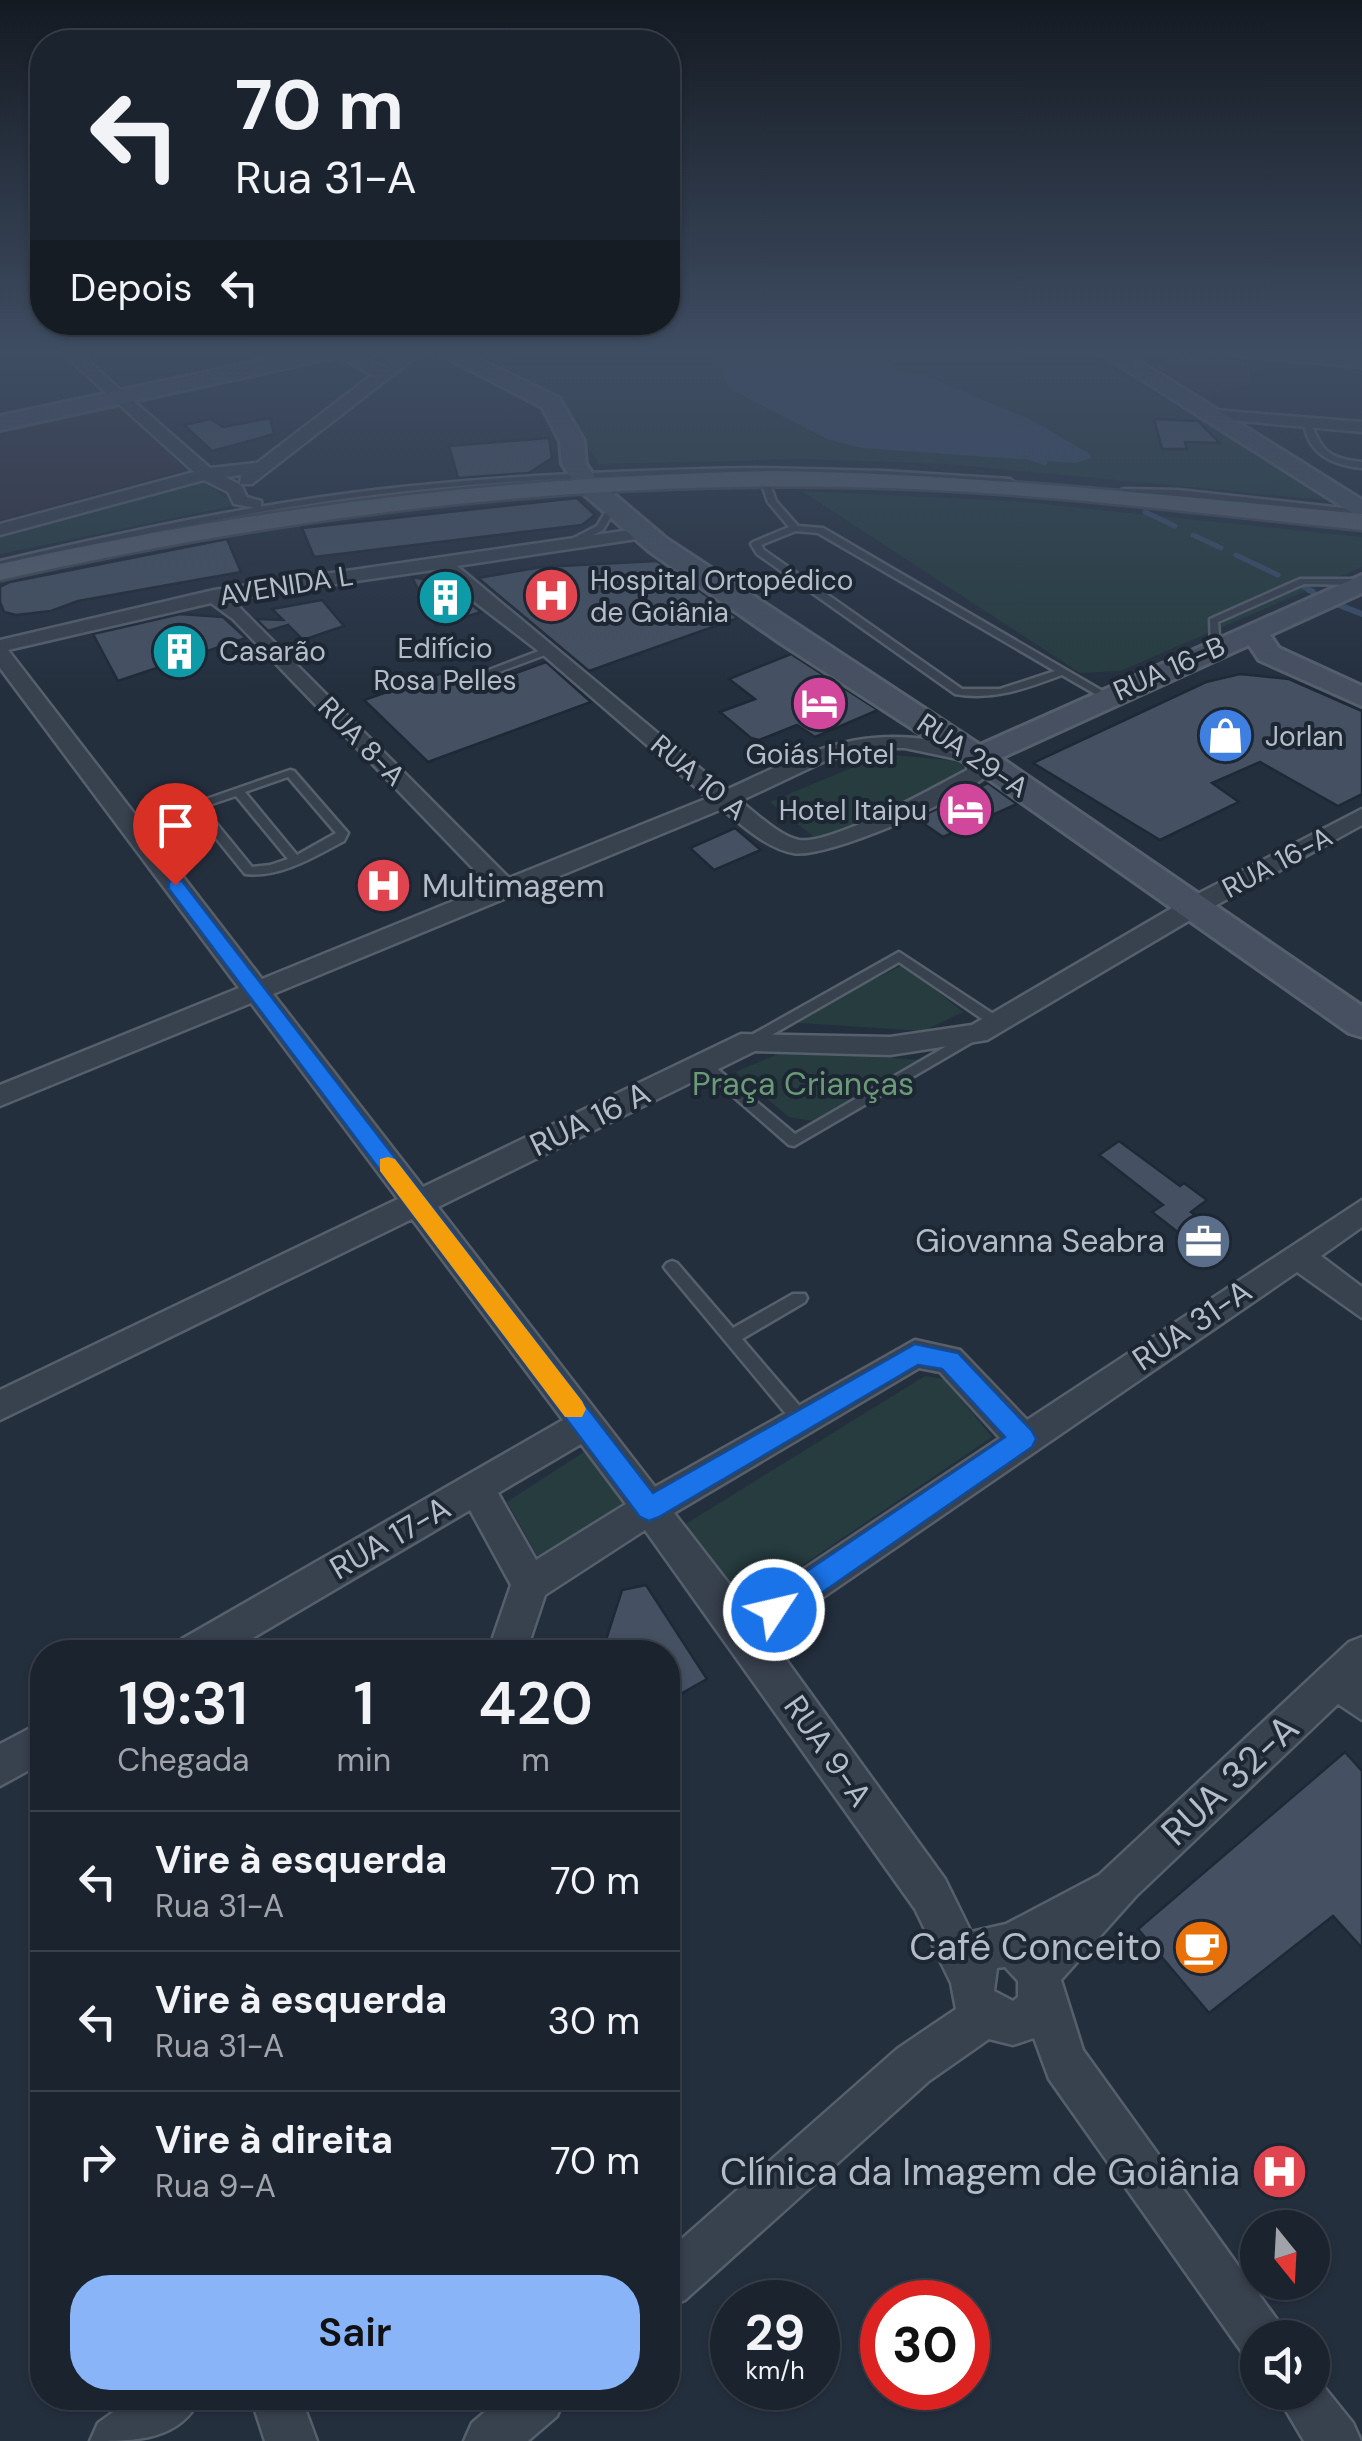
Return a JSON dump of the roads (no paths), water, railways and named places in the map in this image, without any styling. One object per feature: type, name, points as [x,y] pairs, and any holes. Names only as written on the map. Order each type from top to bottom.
[{"type":"main road","points":[[0,555],[242,500],[582,477],[885,466],[1360,512]]},
{"type":"main road","points":[[0,572],[273,516],[582,477],[764,478],[984,486],[1360,512]]},
{"type":"street","points":[[193,463],[242,500],[269,463]]},
{"type":"street","points":[[578,463],[582,477]]},
{"type":"street","points":[[1287,463],[1360,512]]},
{"type":"street","points":[[0,530],[206,474],[262,468]]},
{"type":"street","name":"RUA 29-A","points":[[582,477],[612,508],[651,539],[789,636],[978,756],[1362,1024]]},
{"type":"street","name":"AVENIDA L","points":[[0,650],[214,596],[444,560],[651,539]]},
{"type":"street","name":"RUA 10 A","points":[[444,560],[452,575],[550,650],[775,840],[793,848],[809,847],[961,782],[978,773],[978,756]]},
{"type":"street","name":"RUA 16-B","points":[[978,756],[1362,583]]},
{"type":"street","name":"RUA 8-A","points":[[214,596],[240,615],[507,890]]},
{"type":"street","points":[[1253,630],[1259,646],[1270,654],[1362,697]]},
{"type":"street","name":"RUA 9-A","points":[[0,650],[743,1631],[930,1894],[1001,1984]]},
{"type":"street","points":[[0,1096],[507,890],[865,739],[924,741],[978,756]]},
{"type":"street","name":"RUA 16-A","points":[[1193,908],[1358,822]]},
{"type":"street","name":"RUA 16 A","points":[[0,1406],[751,1040],[890,1046],[987,1028],[1193,908]]},
{"type":"street","name":"RUA 31-A","points":[[743,1631],[1362,1212]]},
{"type":"street","points":[[1298,1255],[1362,1305]]},
{"type":"street","points":[[512,1640],[530,1584],[649,1508],[915,1354],[949,1360],[1023,1439]]},
{"type":"street","name":"RUA 17-A","points":[[215,1640],[585,1424]]},
{"type":"street","points":[[476,1488],[530,1584]]},
{"type":"street","name":"RUA 32-A","points":[[680,2272],[1001,1984],[1356,1677]]},
{"type":"street","points":[[0,1766],[30,1748]]},
{"type":"street","points":[[1001,1984],[1065,2064],[1248,2320]]},
{"type":"street","points":[[116,2441],[158,2410]]},
{"type":"street","points":[[280,2410],[290,2441]]},
{"type":"street","points":[[490,2441],[525,2410]]},
{"type":"street","points":[[1313,2410],[1335,2441]]},
{"type":"lane","points":[[0,564],[270,510],[582,477],[820,471],[921,474],[1124,492],[1166,492],[1360,512]]},
{"type":"lane","points":[[764,478],[772,502],[795,528]]},
{"type":"lane","points":[[568,547],[600,528],[612,508]]},
{"type":"lane","points":[[1064,670],[999,694],[959,692],[756,548],[762,539],[795,528],[820,530],[1064,670],[1106,696]]},
{"type":"lane","points":[[1215,648],[1213,621],[1303,581],[1362,583]]},
{"type":"lane","points":[[468,680],[550,650]]},
{"type":"lane","points":[[132,827],[290,773],[342,834],[294,859],[263,871],[248,871],[190,808]]},
{"type":"lane","points":[[238,791],[294,859]]},
{"type":"lane","points":[[703,1064],[794,1142],[987,1028],[899,956],[751,1040]]},
{"type":"lane","points":[[672,1267],[803,1422]]},
{"type":"lane","points":[[732,1337],[800,1298]]},
{"type":"waterway","points":[[1145,512],[1175,526]]},
{"type":"waterway","points":[[1193,535],[1221,548]]},
{"type":"waterway","points":[[1236,555],[1278,575]]},
{"type":"waterway","points":[[1304,587],[1313,592],[1309,590]]},
{"type":"waterway","points":[[1334,603],[1362,614]]},
{"type":"place","name":"Hospital Ortopédico de Goiânia","points":[[551,596]]},
{"type":"place","name":"Edifício Rosa Pelles","points":[[445,597]]},
{"type":"place","name":"Casarão","points":[[180,651]]},
{"type":"place","name":"Goiás Hotel","points":[[820,703]]},
{"type":"place","name":"Jorlan","points":[[1226,736]]},
{"type":"place","name":"Hotel Itaipu","points":[[966,810]]},
{"type":"place","name":"Multimagem","points":[[383,886]]},
{"type":"place","name":"Giovanna Seabra","points":[[1204,1241]]},
{"type":"place","name":"Café Conceito","points":[[1201,1947]]},
{"type":"place","name":"Clínica da Imagem de Goiânia","points":[[1279,2172]]},
{"type":"park label","name":"Praça Crianças","points":[[803,1084]]}]
